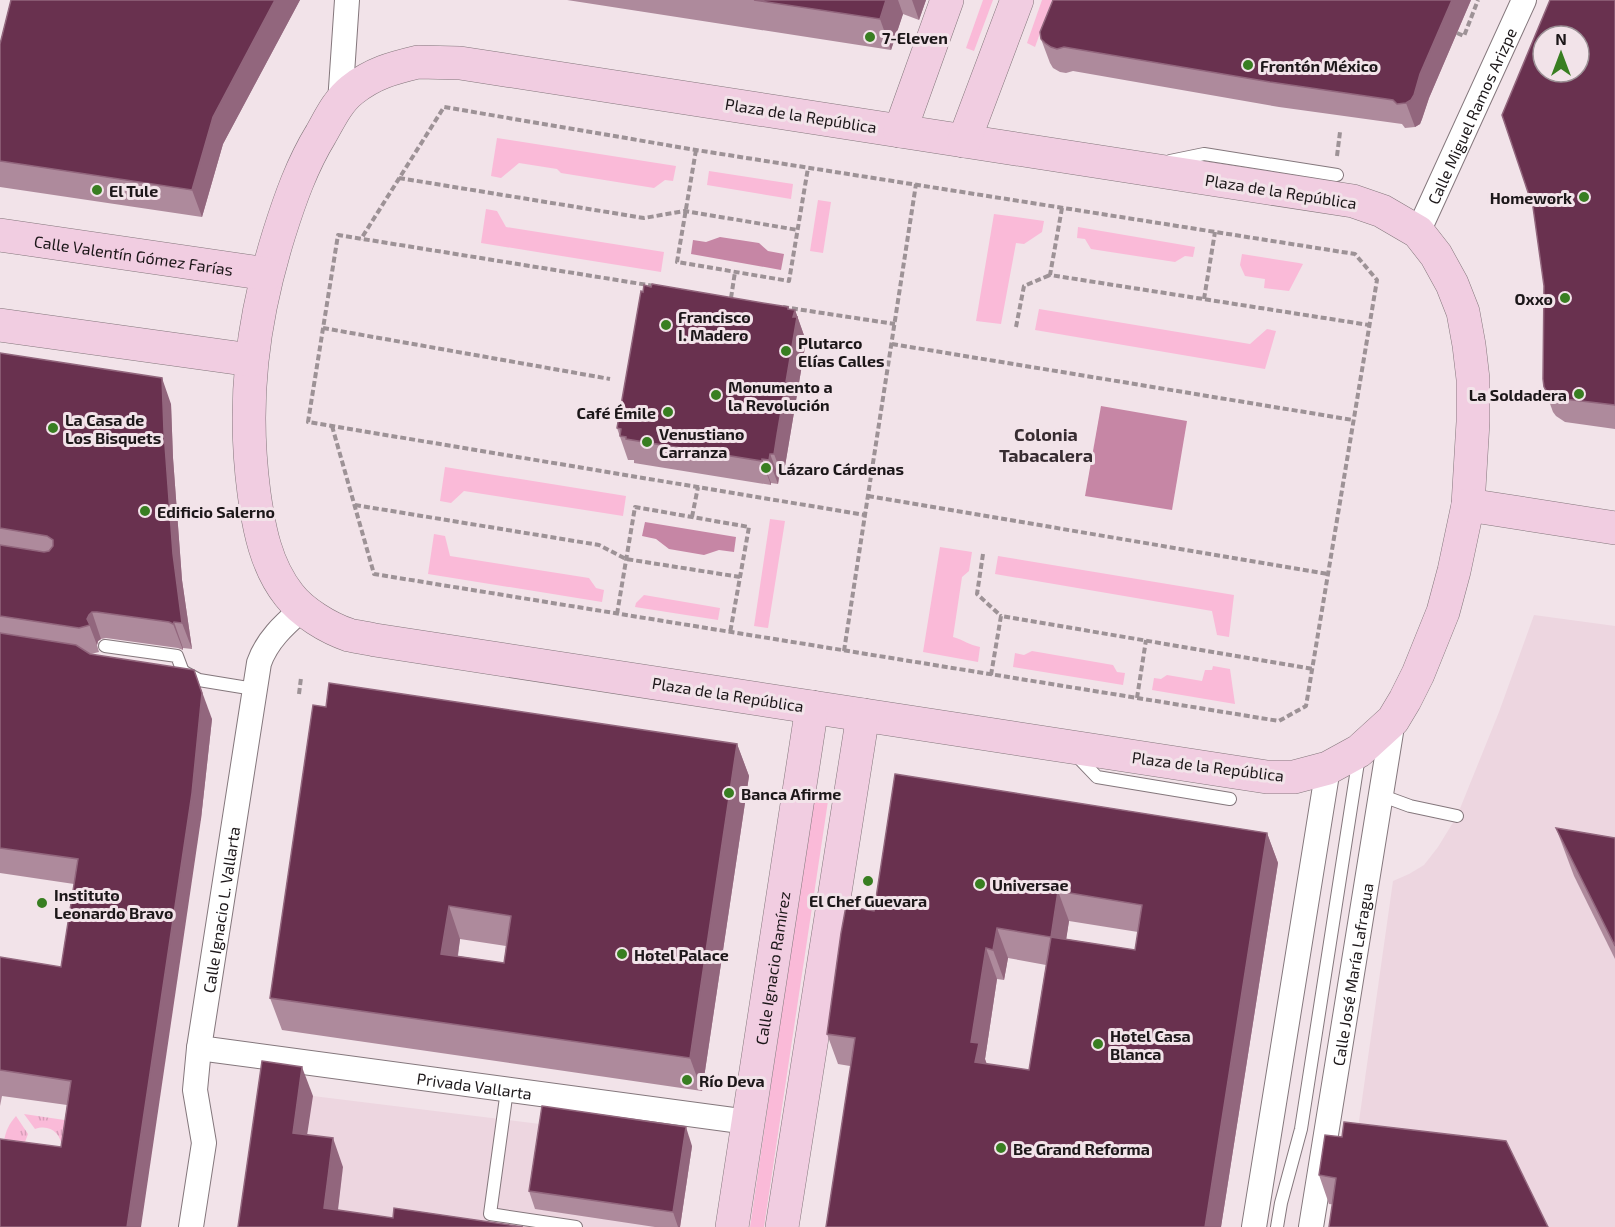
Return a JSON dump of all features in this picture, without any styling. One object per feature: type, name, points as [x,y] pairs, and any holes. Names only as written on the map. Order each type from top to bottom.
[{"type":"main road","points":[[900,131],[947,0]]},
{"type":"main road","points":[[964,141],[1017,0]]},
{"type":"main road","name":"Plaza de la República","points":[[418,62],[460,63],[900,131],[1353,201],[1382,211],[1418,232],[1436,255],[1452,284],[1463,312],[1469,345],[1473,379],[1473,422],[1468,505],[1443,612],[1418,674],[1393,720],[1371,742],[1328,768],[1294,777],[1267,777],[375,640],[348,634],[321,621],[302,609],[288,595],[271,566],[258,523],[250,467],[251,360],[267,274],[287,209],[308,156],[340,103],[352,90],[380,72],[418,62]]},
{"type":"main road","name":"Calle Valentín Gómez Farías","points":[[0,235],[267,274]]},
{"type":"main road","points":[[0,325],[251,360]]},
{"type":"main road","points":[[1468,505],[1615,528]]},
{"type":"main road","name":"Calle Ignacio Ramírez","points":[[732,1227],[812,707]]},
{"type":"main road","points":[[782,1227],[863,715]]},
{"type":"street","points":[[340,103],[347,0]]},
{"type":"street","name":"Calle Miguel Ramos Arizpe","points":[[1418,232],[1524,0]]},
{"type":"street","name":"Calle Ignacio L. Vallarta","points":[[191,1227],[204,1143],[195,1090],[254,689],[263,652],[278,631],[302,609]]},
{"type":"street","name":"Calle José María Lafragua","points":[[1311,1227],[1393,720]]},
{"type":"street","points":[[1254,1227],[1328,768]]},
{"type":"street","name":"Privada Vallarta","points":[[200,1048],[748,1122]]},
{"type":"lane","points":[[1140,168],[1204,154],[1337,175]]},
{"type":"lane","points":[[105,646],[177,656],[179,675],[254,689]]},
{"type":"lane","points":[[1066,746],[1097,777],[1230,799]]},
{"type":"lane","points":[[1277,1227],[1281,1203],[1301,1129],[1359,751]]},
{"type":"lane","points":[[1380,795],[1410,806],[1457,816]]},
{"type":"lane","points":[[507,1090],[490,1214],[576,1227]]},
{"type":"path","points":[[1457,33],[1464,36],[1478,0]]},
{"type":"path","points":[[332,426],[374,574],[1279,721],[1306,706],[1377,280],[1355,254],[696,150],[444,107],[361,239]]},
{"type":"path","points":[[696,150],[676,262],[789,281],[808,168]]},
{"type":"path","points":[[399,178],[644,218],[685,211],[798,230]]},
{"type":"path","points":[[844,651],[916,184]]},
{"type":"path","points":[[1050,275],[1062,208]]},
{"type":"path","points":[[1204,299],[1215,232]]},
{"type":"path","points":[[661,287],[338,235],[308,422],[866,515]]},
{"type":"path","points":[[731,298],[735,272]]},
{"type":"path","points":[[1016,327],[1024,286],[1050,275],[1369,326]]},
{"type":"path","points":[[778,306],[895,324]]},
{"type":"path","points":[[323,328],[610,379]]},
{"type":"path","points":[[892,344],[1353,420]]},
{"type":"path","points":[[692,517],[698,487]]},
{"type":"path","points":[[868,496],[1328,574]]},
{"type":"path","points":[[355,505],[599,545],[626,559],[740,577]]},
{"type":"path","points":[[617,614],[635,507],[749,527],[730,633]]},
{"type":"path","points":[[983,554],[977,594],[1001,616],[1313,669]]},
{"type":"path","points":[[991,675],[1001,616]]},
{"type":"path","points":[[1137,698],[1146,640]]},
{"type":"path","points":[[299,694],[302,678]]},
{"type":"shaded area","points":[[720,237],[759,243],[768,251],[784,254],[781,270],[691,254],[693,240],[706,242]]},
{"type":"shaded area","points":[[1101,406],[1187,421],[1172,510],[1085,496]]},
{"type":"shaded area","points":[[645,522],[736,537],[734,552],[719,550],[704,555],[669,549],[656,539],[642,536]]},
{"type":"shaded area","points":[[1534,615],[1615,626],[1615,1227],[1344,1227],[1393,881],[1424,865],[1457,816],[1499,712]]},
{"type":"shaded area","points":[[313,1096],[548,1125],[692,1146],[680,1227],[252,1227]]},
{"type":"green space","points":[[983,0],[993,0],[974,51],[966,48]]},
{"type":"green space","points":[[1042,0],[1052,0],[1035,47],[1027,43]]},
{"type":"green space","points":[[497,138],[676,166],[673,181],[665,180],[654,188],[561,173],[557,169],[519,163],[501,178],[491,176]]},
{"type":"green space","points":[[709,171],[793,184],[791,199],[707,185]]},
{"type":"green space","points":[[818,200],[831,202],[823,253],[810,251]]},
{"type":"green space","points":[[486,209],[497,211],[506,227],[664,252],[661,272],[481,243]]},
{"type":"green space","points":[[994,214],[1044,221],[1042,232],[1024,244],[1016,243],[1001,324],[976,321]]},
{"type":"green space","points":[[1078,227],[1195,247],[1193,257],[1185,256],[1175,262],[1091,249],[1085,239],[1077,238]]},
{"type":"green space","points":[[1242,254],[1303,264],[1289,291],[1264,288],[1265,279],[1245,276],[1240,265]]},
{"type":"green space","points":[[1039,309],[1250,344],[1267,329],[1276,331],[1265,369],[1035,330]]},
{"type":"green space","points":[[445,467],[626,496],[623,516],[464,491],[451,503],[440,501]]},
{"type":"green space","points":[[770,519],[785,521],[768,628],[754,626]]},
{"type":"green space","points":[[434,534],[445,536],[450,556],[589,578],[596,588],[604,590],[602,602],[428,574]]},
{"type":"green space","points":[[940,547],[972,552],[969,571],[962,577],[953,637],[980,647],[978,662],[923,652]]},
{"type":"green space","points":[[998,556],[1234,595],[1229,637],[1217,635],[1212,611],[995,574]]},
{"type":"green space","points":[[644,595],[720,608],[718,620],[635,607]]},
{"type":"green space","points":[[1032,651],[1113,665],[1117,672],[1125,673],[1123,685],[1013,667],[1015,653],[1024,655]]},
{"type":"green space","points":[[1213,666],[1230,669],[1235,704],[1152,690],[1154,678],[1161,679],[1167,675],[1202,681],[1205,670],[1212,670]]},
{"type":"green space","points":[[813,799],[828,801],[764,1227],[750,1227]]},
{"type":"green space","points":[[24,1114],[78,1122],[62,1148],[54,1131],[45,1128],[35,1129]]},
{"type":"green space","points":[[16,1116],[28,1134],[25,1142],[4,1141],[8,1127]]},
{"type":"building","points":[[11,0],[275,0],[213,117],[192,190],[0,161],[0,44]]},
{"type":"building","points":[[754,0],[886,0],[880,19]]},
{"type":"building","name":"Frontón México","points":[[1053,0],[1452,0],[1420,74],[1414,95],[1406,103],[1397,104],[1393,100],[1064,47],[1057,49],[1041,39],[1040,32]]},
{"type":"building","points":[[1550,0],[1615,0],[1615,405],[1556,398],[1544,387],[1544,286],[1533,207],[1502,115],[1531,46],[1531,84],[1591,84],[1591,24],[1540,24]]},
{"type":"building","name":"Monumento a la Revolución","points":[[652,284],[795,310],[793,317],[797,317],[774,454],[770,454],[769,460],[762,459],[762,461],[626,439],[620,436],[621,429],[617,428],[641,291],[643,292],[644,285],[651,287]]},
{"type":"building","points":[[0,353],[162,378],[173,554],[182,623],[174,622],[173,624],[92,612],[87,619],[90,625],[79,628],[0,616],[0,545],[44,552],[49,551],[53,546],[53,540],[47,536],[0,528]]},
{"type":"building","points":[[0,633],[76,645],[90,654],[194,670],[202,693],[192,793],[127,1227],[0,1227],[0,1139],[61,1147],[71,1081],[0,1070],[0,957],[61,967],[78,859],[0,848]]},
{"type":"building","points":[[329,683],[737,744],[690,1058],[270,998],[313,705],[326,707]],"holes":[[[449,906],[511,916],[504,963],[441,954]]]},
{"type":"building","points":[[895,774],[1267,833],[1205,1227],[826,1227],[855,1038],[827,1034],[841,933],[846,906],[874,911]],"holes":[[[1058,891],[1142,905],[1135,950],[1051,937]],[[997,928],[1051,937],[1029,1070],[975,1062],[979,1043],[971,1042],[986,948],[993,950]]]},
{"type":"building","points":[[1556,828],[1615,838],[1615,946]]},
{"type":"building","points":[[262,1061],[302,1067],[293,1133],[333,1138],[324,1208],[393,1218],[394,1208],[523,1227],[238,1227]]},
{"type":"building","points":[[542,1106],[686,1127],[673,1212],[529,1191]]},
{"type":"building","points":[[1344,1122],[1506,1141],[1548,1227],[1329,1227],[1336,1178],[1319,1175],[1325,1135],[1342,1137]]},
{"type":"place","name":"7-Eleven","points":[[870,37]]},
{"type":"place","name":"Frontón México","points":[[1248,65]]},
{"type":"place","name":"El Tule","points":[[97,190]]},
{"type":"place","name":"Homework","points":[[1584,197]]},
{"type":"place","name":"Oxxo","points":[[1565,298]]},
{"type":"place","name":"Francisco I. Madero","points":[[666,325]]},
{"type":"place","name":"Plutarco Elías Calles","points":[[786,351]]},
{"type":"place","name":"La Soldadera","points":[[1579,394]]},
{"type":"place","name":"Monumento a la Revolución","points":[[716,395]]},
{"type":"place","name":"Café Émile","points":[[668,412]]},
{"type":"place","name":"La Casa de Los Bisquets","points":[[53,428]]},
{"type":"place","name":"Venustiano Carranza","points":[[647,442]]},
{"type":"place","name":"Lázaro Cárdenas","points":[[766,468]]},
{"type":"place","name":"Edificio Salerno","points":[[145,511]]},
{"type":"place","name":"Banca Afirme","points":[[729,793]]},
{"type":"place","name":"El Chef Guevara","points":[[868,881]]},
{"type":"place","name":"Universae","points":[[980,884]]},
{"type":"place","name":"Instituto Leonardo Bravo","points":[[42,903]]},
{"type":"place","name":"Hotel Palace","points":[[622,954]]},
{"type":"place","name":"Hotel Casa Blanca","points":[[1098,1044]]},
{"type":"place","name":"Río Deva","points":[[687,1080]]},
{"type":"place","name":"Be Grand Reforma","points":[[1001,1148]]},
{"type":"district","name":"Colonia Tabacalera","points":[[1046,444]]}]
